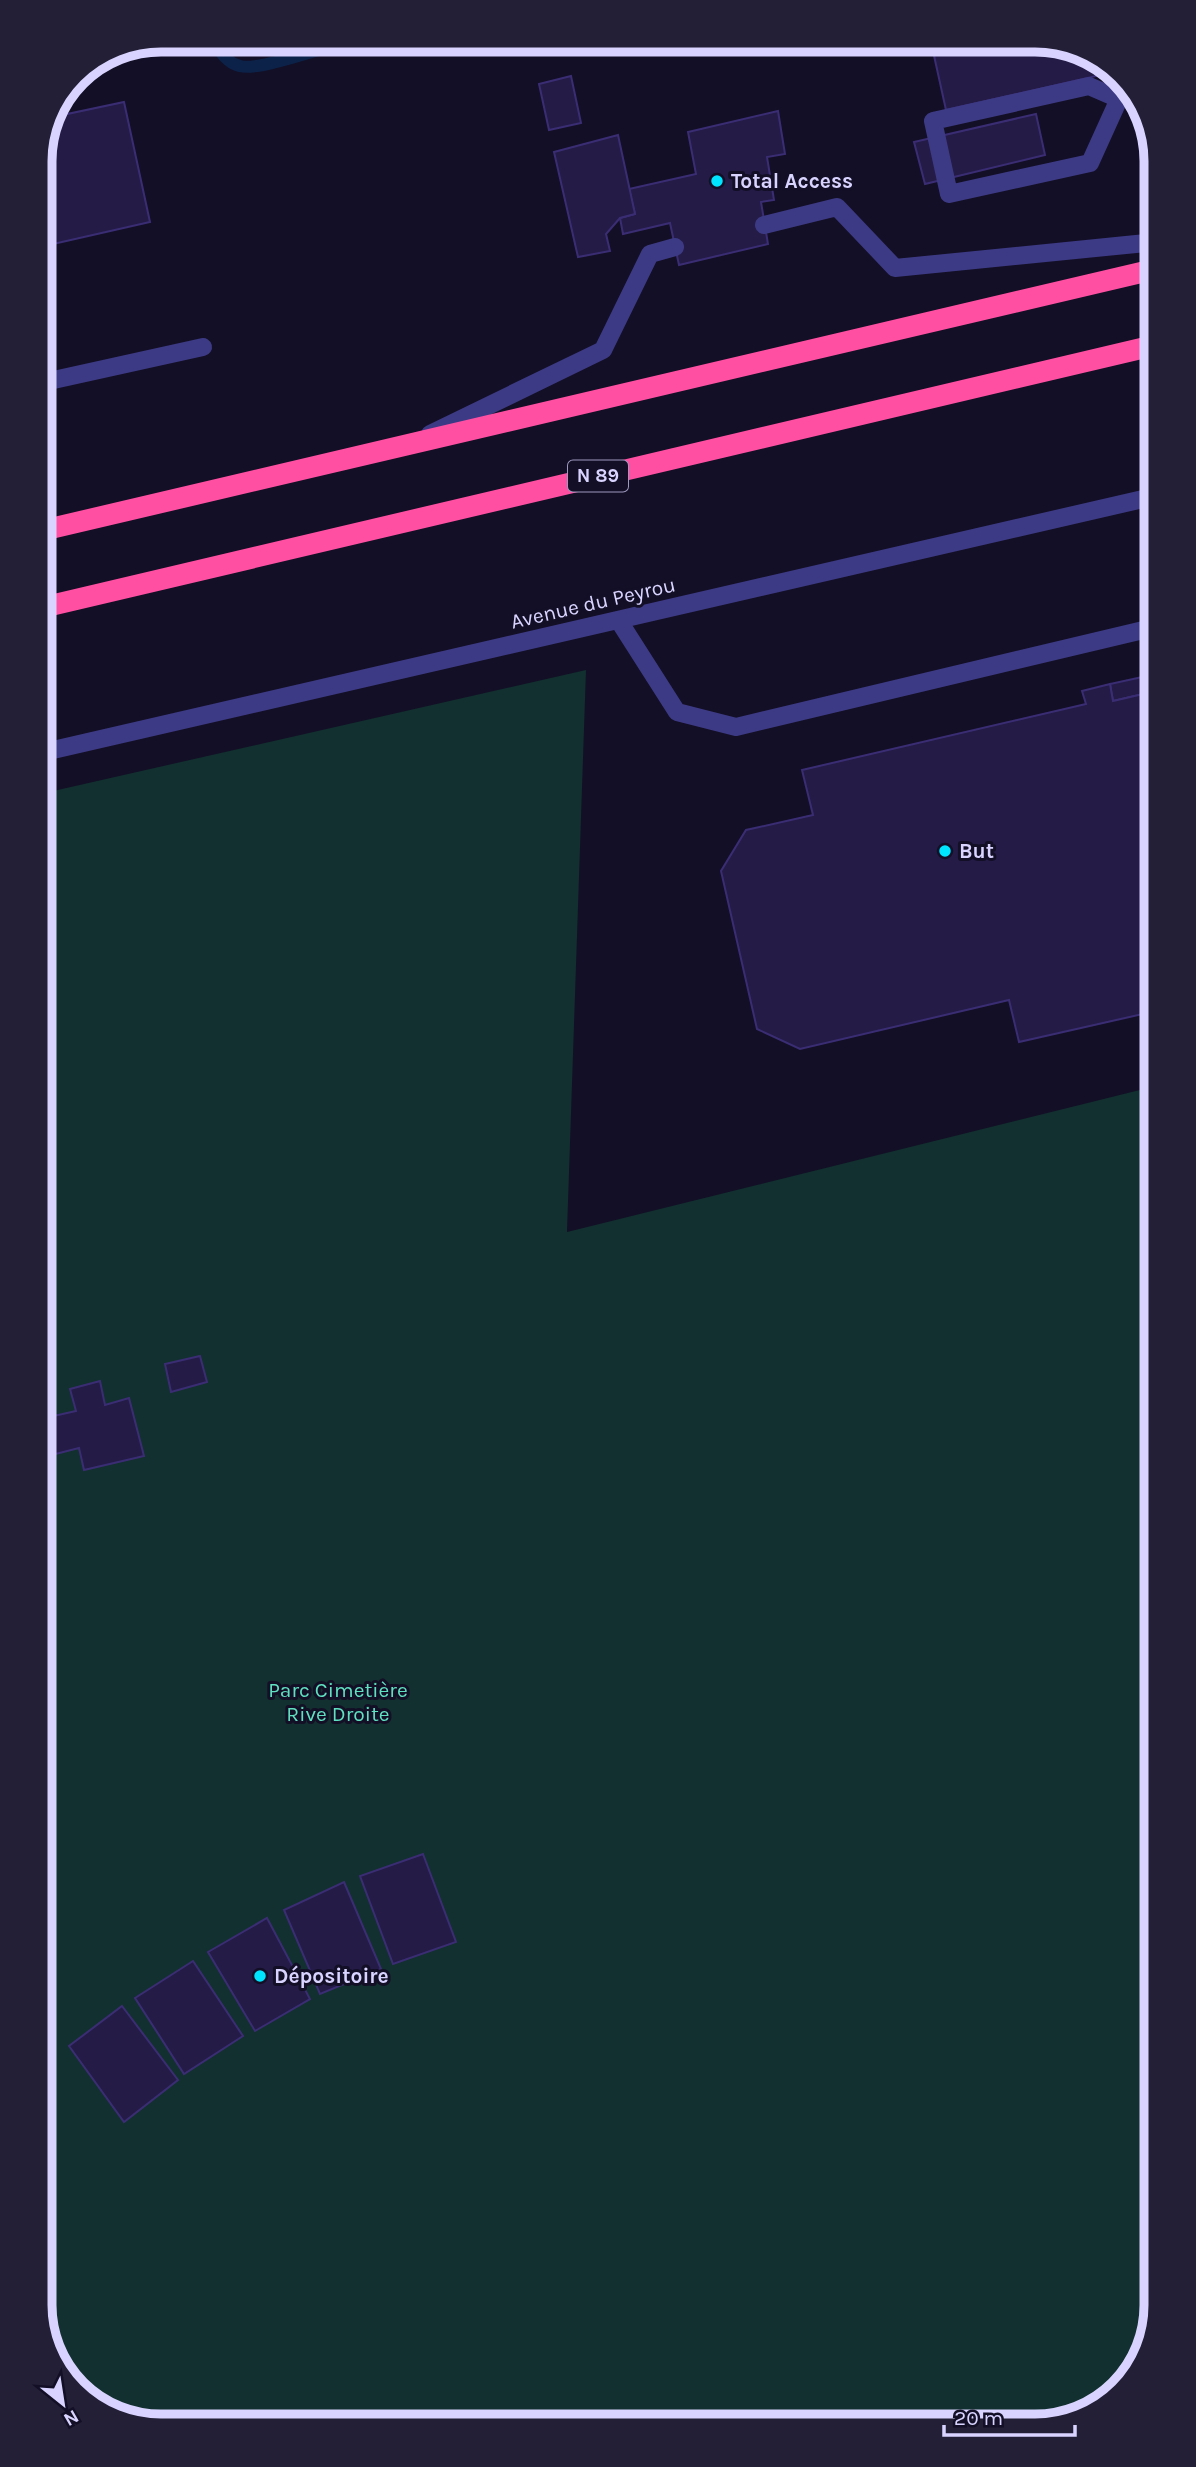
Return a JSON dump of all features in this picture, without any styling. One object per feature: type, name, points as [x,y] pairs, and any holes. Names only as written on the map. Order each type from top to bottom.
[{"type":"highway","points":[[53,528],[1144,272]]},
{"type":"highway","name":"N 89","points":[[53,605],[1144,348]]},
{"type":"street","points":[[1122,97],[1089,86],[933,121],[948,194],[1090,163],[1124,100]]},
{"type":"street","points":[[764,225],[837,207],[895,268],[1144,243]]},
{"type":"street","points":[[408,445],[603,350],[650,254],[675,247]]},
{"type":"street","points":[[53,380],[203,346]]},
{"type":"street","name":"Avenue du Peyrou","points":[[53,751],[1144,499]]},
{"type":"street","points":[[619,621],[677,712],[736,727],[1144,630]]},
{"type":"green space","name":"Parc Cimetière Rive Droite","points":[[586,670],[567,1232],[1144,1089],[1144,2305],[1140,2334],[1125,2366],[1101,2392],[1076,2406],[1056,2412],[1034,2414],[154,2414],[127,2409],[98,2394],[98,2369],[73,2369],[61,2347],[55,2327],[53,791]]},
{"type":"building","points":[[933,53],[1042,53],[1069,58],[1101,75],[946,110]]},
{"type":"building","points":[[571,76],[581,123],[549,130],[539,84]]},
{"type":"building","points":[[124,102],[150,222],[53,244],[53,154],[56,133],[63,115]]},
{"type":"building","name":"Total Access","points":[[778,111],[785,154],[767,157],[774,200],[761,202],[768,244],[679,265],[670,223],[623,234],[620,218],[635,214],[629,189],[696,174],[688,132]]},
{"type":"building","points":[[1036,114],[1045,155],[925,184],[914,142]]},
{"type":"building","points":[[618,135],[635,214],[620,218],[606,234],[610,251],[578,257],[554,152]]},
{"type":"building","points":[[1144,677],[1144,694],[1113,701],[1110,684]]},
{"type":"building","name":"But","points":[[1110,684],[1113,701],[1144,694],[1144,1014],[1019,1042],[1009,1000],[800,1049],[757,1029],[721,871],[746,830],[813,815],[802,770],[1086,704],[1082,691]]},
{"type":"building","points":[[200,1356],[207,1382],[171,1392],[165,1364]]},
{"type":"building","points":[[100,1381],[105,1405],[129,1398],[144,1456],[84,1470],[79,1448],[53,1455],[53,1416],[76,1411],[70,1389]]},
{"type":"building","points":[[423,1854],[456,1942],[393,1964],[360,1876]]},
{"type":"building","points":[[344,1882],[381,1969],[320,1994],[284,1910]]},
{"type":"building","name":"Dépositoire","points":[[267,1918],[310,1999],[255,2031],[208,1952]]},
{"type":"building","points":[[193,1961],[243,2036],[184,2074],[135,1998]]},
{"type":"building","points":[[122,2006],[178,2080],[124,2122],[69,2046]]},
{"type":"waterway","points":[[222,53],[230,62],[248,67],[308,53]]},
{"type":"place","name":"Total Access","points":[[717,181]]},
{"type":"place","name":"But","points":[[945,851]]},
{"type":"place","name":"Dépositoire","points":[[260,1976]]}]
